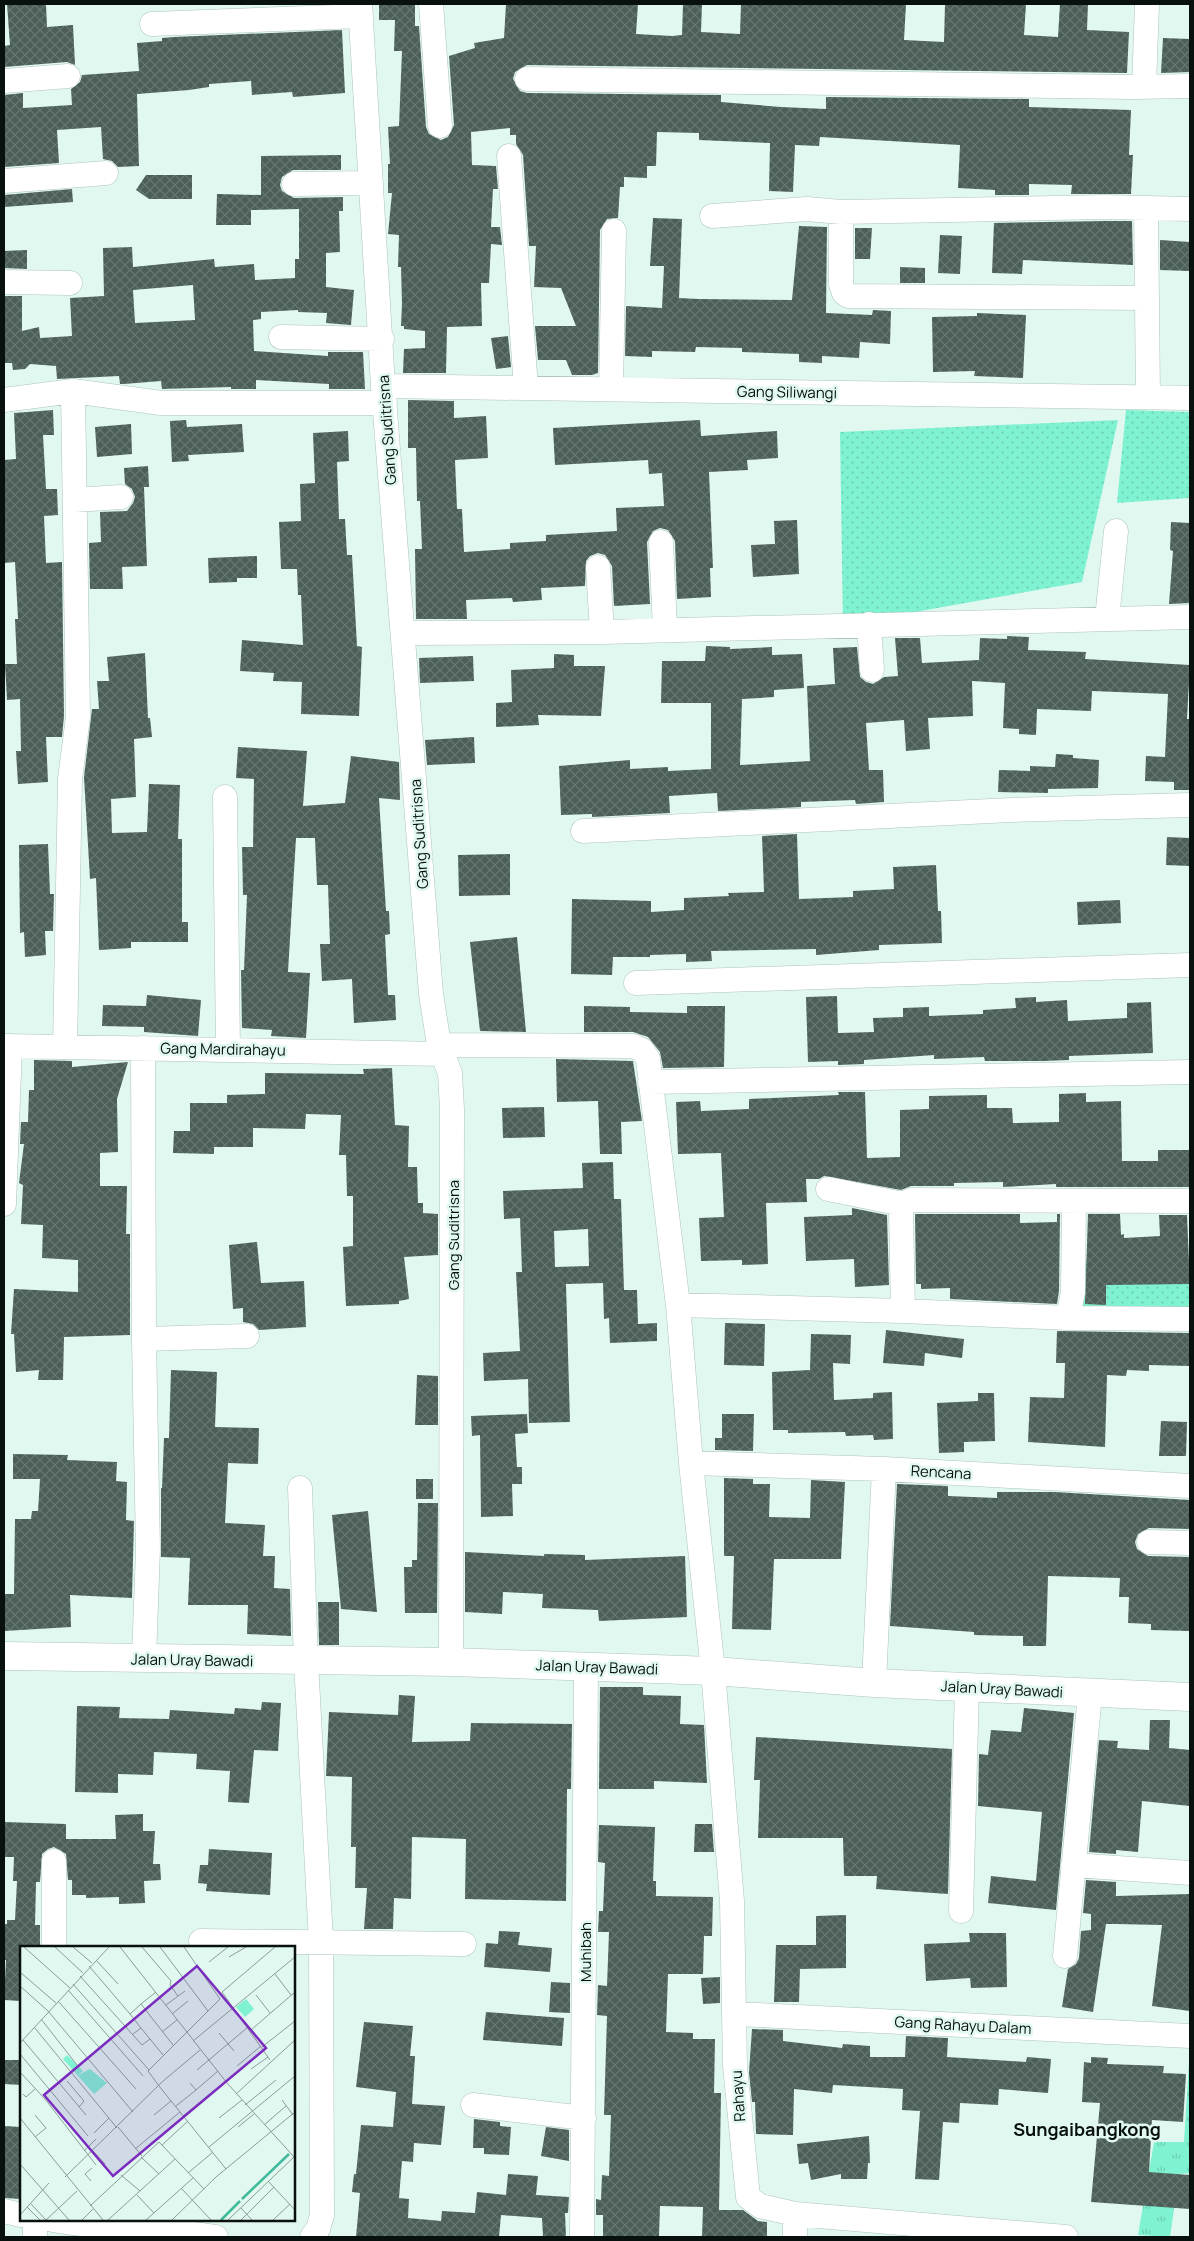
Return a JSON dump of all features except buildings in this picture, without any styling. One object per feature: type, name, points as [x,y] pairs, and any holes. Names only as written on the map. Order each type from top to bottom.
[{"type":"street","points":[[431,4],[440,126]]},
{"type":"street","points":[[1144,87],[1147,4]]},
{"type":"street","points":[[152,24],[360,10]]},
{"type":"street","name":"Gang Suditrisna","points":[[360,10],[384,394],[431,994],[440,1050],[450,1073],[452,1109],[451,1662]]},
{"type":"street","points":[[4,81],[68,76]]},
{"type":"street","points":[[527,79],[1190,86]]},
{"type":"street","points":[[509,156],[526,388]]},
{"type":"street","points":[[4,180],[106,173]]},
{"type":"street","points":[[294,184],[372,183]]},
{"type":"street","points":[[712,216],[807,210],[841,212],[1105,207],[1190,209]]},
{"type":"street","points":[[1146,209],[1148,397]]},
{"type":"street","points":[[841,212],[840,284],[844,293],[848,296],[1147,298]]},
{"type":"street","points":[[611,389],[614,231]]},
{"type":"street","points":[[4,282],[70,282]]},
{"type":"street","points":[[281,337],[382,338]]},
{"type":"street","name":"Gang Siliwangi","points":[[4,400],[73,391],[161,403],[526,388],[1190,398]]},
{"type":"street","points":[[65,1047],[70,779],[78,717],[73,391]]},
{"type":"street","points":[[75,500],[121,497]]},
{"type":"street","points":[[1107,620],[1116,531]]},
{"type":"street","points":[[660,542],[665,629]]},
{"type":"street","points":[[598,566],[602,632]]},
{"type":"street","points":[[404,633],[602,632],[1190,617]]},
{"type":"street","points":[[869,624],[872,670]]},
{"type":"street","points":[[225,797],[228,1049]]},
{"type":"street","points":[[583,831],[1011,810],[1190,805]]},
{"type":"street","points":[[636,984],[1190,965]]},
{"type":"street","points":[[4,1204],[7,1046]]},
{"type":"street","name":"Gang Mardirahayu","points":[[7,1046],[440,1050],[636,1047],[646,1054],[678,1305]]},
{"type":"street","points":[[143,1048],[144,1339],[148,1549],[144,1659]]},
{"type":"street","points":[[650,1082],[1190,1072]]},
{"type":"street","points":[[828,1189],[903,1204],[911,1200],[1190,1201]]},
{"type":"street","points":[[1068,1318],[1072,1292],[1074,1202]]},
{"type":"street","points":[[903,1204],[901,1212],[903,1311]]},
{"type":"street","points":[[678,1305],[1068,1318],[1190,1320]]},
{"type":"street","name":"Rahayu","points":[[678,1305],[691,1463],[713,1671],[732,1901],[731,1940],[736,2014],[735,2066],[747,2195],[756,2205],[795,2214],[1066,2237]]},
{"type":"street","points":[[144,1339],[247,1336]]},
{"type":"street","name":"Rencana","points":[[691,1463],[884,1469],[1190,1486]]},
{"type":"street","points":[[874,1683],[884,1469]]},
{"type":"street","points":[[300,1488],[306,1662],[321,1942],[322,2215],[318,2229],[312,2237]]},
{"type":"street","points":[[1149,1542],[1190,1543]]},
{"type":"street","name":"Jalan Uray Bawadi","points":[[4,1656],[306,1662],[451,1662],[713,1671],[874,1683],[1190,1697]]},
{"type":"street","name":"Muhibah","points":[[582,2237],[586,1667]]},
{"type":"street","points":[[961,1911],[967,1688]]},
{"type":"street","points":[[1065,1956],[1090,1694]]},
{"type":"street","points":[[54,1861],[54,1946]]},
{"type":"street","points":[[1073,1866],[1190,1873]]},
{"type":"street","points":[[201,1941],[464,1944]]},
{"type":"street","name":"Gang Rahayu Dalam","points":[[736,2014],[1190,2036]]},
{"type":"street","points":[[473,2106],[584,2118]]},
{"type":"street","points":[[4,2211],[20,2215]]},
{"type":"street","points":[[795,2214],[795,2237]]},
{"type":"street","points":[[35,2237],[36,2221]]},
{"type":"street","points":[[59,2221],[81,2225],[161,2226],[216,2237]]},
{"type":"green space","points":[[1126,410],[1190,412],[1190,498],[1117,503]]},
{"type":"green space","points":[[1118,420],[1082,582],[843,625],[840,432]]},
{"type":"green space","points":[[1083,1262],[1190,1262],[1190,1308],[1082,1306]]},
{"type":"green space","points":[[1190,2048],[1190,2173],[1179,2174],[1170,2237],[1138,2235],[1154,2142],[1184,2142]]},
{"type":"district","name":"Sungaibangkong","points":[[1087,2129]]}]
